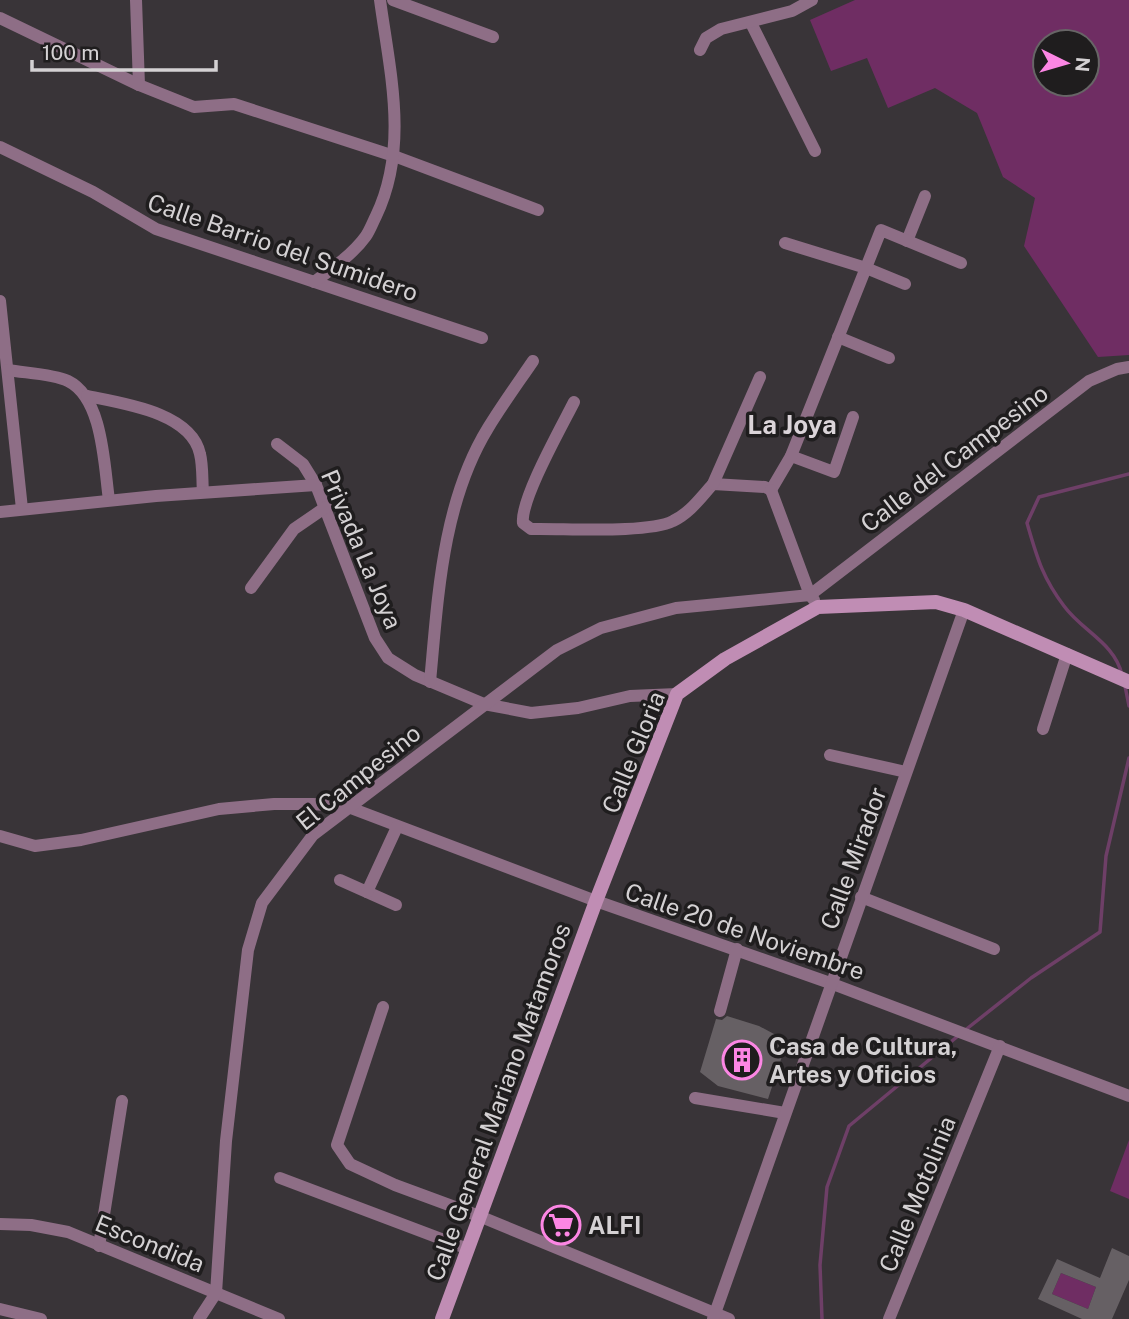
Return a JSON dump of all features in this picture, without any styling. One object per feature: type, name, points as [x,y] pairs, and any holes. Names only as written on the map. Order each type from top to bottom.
[{"type":"main road","points":[[814,601],[936,602],[964,610],[1129,682]]},
{"type":"main road","name":"Calle Gloria","points":[[596,901],[677,694],[814,601]]},
{"type":"main road","name":"Calle General Mariano Matamoros","points":[[442,1319],[596,901]]},
{"type":"street","points":[[136,0],[139,85]]},
{"type":"street","points":[[314,282],[338,264],[366,236],[382,203],[394,156],[396,115],[380,0]]},
{"type":"street","points":[[393,0],[493,37]]},
{"type":"street","points":[[700,50],[706,38],[721,29],[792,11],[812,0]]},
{"type":"street","points":[[0,18],[139,85],[194,107],[234,104],[394,156],[538,210]]},
{"type":"street","points":[[751,23],[815,151]]},
{"type":"street","name":"Calle Barrio del Sumidero","points":[[0,147],[93,192],[156,229],[482,338]]},
{"type":"street","points":[[907,240],[925,196]]},
{"type":"street","points":[[771,490],[791,456],[881,230],[961,263]]},
{"type":"street","points":[[785,243],[866,268],[905,285]]},
{"type":"street","points":[[0,300],[22,509]]},
{"type":"street","points":[[838,337],[889,358]]},
{"type":"street","points":[[430,682],[441,568],[463,482],[487,429],[533,361]]},
{"type":"street","name":"Calle del Campesino","points":[[814,601],[1089,381],[1129,367]]},
{"type":"street","points":[[8,370],[67,381],[87,396],[142,408],[173,421],[190,436],[200,452],[203,492]]},
{"type":"street","points":[[574,402],[528,499],[522,517],[523,523],[531,529],[649,528],[672,522],[688,511],[713,484],[760,377]]},
{"type":"street","points":[[87,396],[95,413],[110,500]]},
{"type":"street","points":[[791,456],[834,472],[853,417]]},
{"type":"street","name":"Privada La Joya","points":[[277,444],[303,464],[316,485],[375,638],[387,658],[430,682],[484,704],[531,713],[578,708],[630,695],[677,694]]},
{"type":"street","points":[[713,484],[765,486],[771,490],[814,601]]},
{"type":"street","points":[[0,512],[203,492],[316,485]]},
{"type":"street","points":[[251,588],[294,529],[326,507]]},
{"type":"street","name":"El Campesino","points":[[199,1319],[216,1293],[226,1141],[248,950],[262,903],[313,835],[557,650],[601,628],[676,608],[814,601]]},
{"type":"street","name":"Calle Mirador","points":[[714,1316],[964,610]]},
{"type":"street","points":[[1043,729],[1068,654]]},
{"type":"street","points":[[830,755],[906,772]]},
{"type":"street","name":"Calle 20 de Noviembre","points":[[0,836],[35,846],[81,840],[219,809],[300,804],[348,807],[596,901],[737,949],[977,1037],[1129,1096]]},
{"type":"street","points":[[367,892],[397,827]]},
{"type":"street","points":[[340,880],[396,905]]},
{"type":"street","points":[[861,897],[994,949]]},
{"type":"street","points":[[720,1011],[737,949]]},
{"type":"street","points":[[383,1007],[337,1145],[350,1164],[714,1316],[729,1319]]},
{"type":"street","name":"Calle Motolinia","points":[[889,1319],[1000,1046]]},
{"type":"street","points":[[695,1098],[785,1113]]},
{"type":"street","points":[[99,1245],[122,1101]]},
{"type":"street","points":[[280,1178],[468,1249]]},
{"type":"street","name":"Escondida","points":[[0,1224],[31,1225],[68,1232],[279,1319]]},
{"type":"street","points":[[0,1309],[38,1319]]},
{"type":"shaded area","points":[[855,0],[1129,0],[1129,355],[1098,357],[1024,246],[1035,198],[1003,177],[977,113],[935,88],[888,108],[867,58],[831,71],[810,20]]},
{"type":"shaded area","points":[[1129,1140],[1129,1199],[1110,1191]]},
{"type":"shaded area","points":[[1061,1273],[1096,1287],[1088,1309],[1052,1294]]},
{"type":"building","name":"Casa de Cultura, Artes y Oficios","points":[[727,1016],[759,1026],[787,1041],[768,1099],[718,1086],[700,1072],[716,1019],[722,1020]]},
{"type":"building","points":[[1112,1248],[1129,1256],[1129,1280],[1112,1319],[1082,1319],[1038,1299],[1057,1259],[1100,1278]],"holes":[[[1061,1273],[1096,1287],[1088,1309],[1052,1294]]]},
{"type":"waterway","points":[[1122,675],[1113,654],[1071,615],[1050,586],[1027,523],[1039,497],[1129,474]]},
{"type":"waterway","points":[[1125,686],[1129,706]]},
{"type":"waterway","points":[[964,1031],[1031,978],[1100,932],[1106,856],[1129,758]]},
{"type":"waterway","points":[[822,1319],[820,1265],[827,1187],[849,1126],[958,1036]]},
{"type":"place","name":"Casa de Cultura, Artes y Oficios","points":[[742,1060]]},
{"type":"place","name":"ALFI","points":[[561,1225]]},
{"type":"district","name":"La Joya","points":[[792,424]]}]
